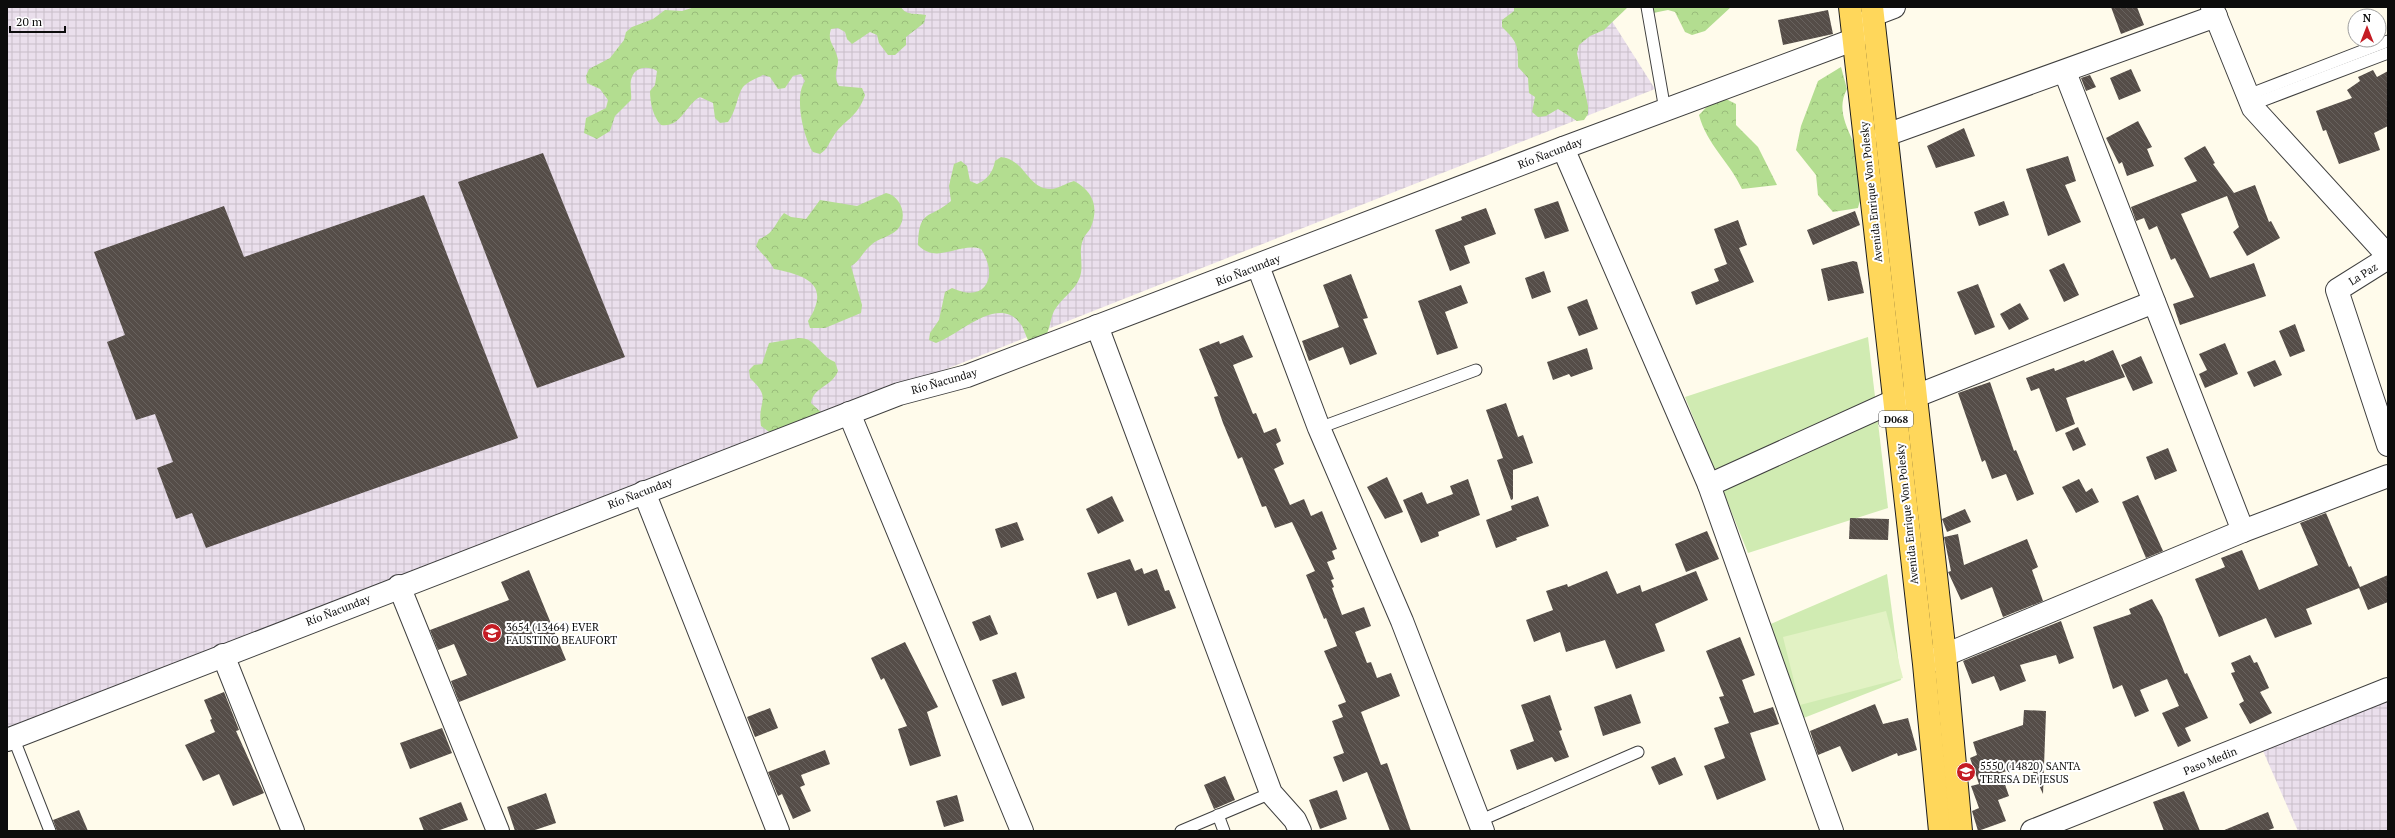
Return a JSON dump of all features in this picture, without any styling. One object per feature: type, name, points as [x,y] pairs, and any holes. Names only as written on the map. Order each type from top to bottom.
[{"type":"main road","name":"Avenida Enrique Von Polesky","points":[[1850,7],[1924,664],[1940,831]]},
{"type":"main road","name":"Avenida Enrique Von Polesky","points":[[1872,11],[1945,655],[1961,831]]},
{"type":"street","points":[[1854,40],[1872,11],[1894,7]]},
{"type":"street","points":[[1886,135],[2065,72],[2214,12],[2250,100],[2388,257]]},
{"type":"street","name":"Río Ñacunday","points":[[10,739],[400,586],[899,394],[967,376],[1258,266],[1563,148],[1854,40]]},
{"type":"street","points":[[2065,72],[2243,532]]},
{"type":"street","points":[[1563,148],[1709,485],[1832,831]]},
{"type":"street","name":"La Paz","points":[[2388,257],[2337,290],[2388,445]]},
{"type":"street","points":[[1258,266],[1318,428],[1402,621],[1481,826]]},
{"type":"street","points":[[1709,485],[1894,401],[1916,396],[2154,302]]},
{"type":"street","points":[[1097,326],[1271,793],[1295,820],[1300,831]]},
{"type":"street","points":[[849,413],[1022,831]]},
{"type":"street","points":[[1924,664],[2243,532],[2388,476]]},
{"type":"street","points":[[644,492],[778,831]]},
{"type":"street","points":[[400,586],[498,831]]},
{"type":"street","points":[[223,655],[293,831]]},
{"type":"street","name":"Paso Medin","points":[[2032,831],[2388,689]]},
{"type":"lane","points":[[1647,7],[1665,110]]},
{"type":"lane","points":[[2250,100],[2388,41]]},
{"type":"lane","points":[[2250,100],[2388,53]]},
{"type":"lane","points":[[1318,428],[1476,370]]},
{"type":"lane","points":[[10,739],[50,831]]},
{"type":"lane","points":[[1481,826],[1638,752]]},
{"type":"lane","points":[[1181,831],[1271,793]]},
{"type":"lane","points":[[1218,815],[1224,831]]},
{"type":"shaded area","points":[[7,7],[1603,7],[1655,89],[7,740]]},
{"type":"shaded area","points":[[2388,686],[2388,831],[2298,831],[2257,737]]},
{"type":"green space","points":[[695,7],[901,7],[909,13],[926,15],[924,23],[906,37],[906,45],[895,55],[888,55],[879,43],[877,35],[870,32],[852,44],[847,39],[845,32],[838,28],[831,29],[830,40],[838,60],[836,77],[839,86],[862,88],[865,95],[858,109],[837,131],[826,148],[820,154],[813,152],[809,145],[803,126],[800,96],[805,81],[801,74],[793,76],[785,88],[778,89],[770,77],[763,75],[747,83],[741,90],[733,113],[728,122],[720,123],[715,118],[713,103],[700,97],[690,105],[678,120],[668,125],[661,125],[654,114],[650,95],[650,91],[655,85],[657,71],[650,68],[643,68],[634,73],[631,82],[631,100],[615,116],[610,131],[597,139],[584,133],[586,118],[606,108],[608,100],[600,89],[587,83],[586,76],[589,69],[610,58],[624,40],[626,32],[632,27],[653,19],[665,10],[682,11]]},
{"type":"green space","points":[[1514,7],[1628,7],[1604,30],[1590,36],[1579,45],[1577,53],[1588,106],[1588,114],[1584,120],[1577,121],[1558,109],[1546,116],[1538,117],[1532,112],[1535,97],[1529,93],[1528,78],[1518,67],[1516,45],[1502,27],[1502,20],[1514,11]]},
{"type":"green space","points":[[1644,7],[1731,7],[1705,31],[1692,35],[1685,32],[1675,12],[1668,10],[1653,13]]},
{"type":"green space","points":[[1841,67],[1847,89],[1843,98],[1843,115],[1860,159],[1864,184],[1858,208],[1833,212],[1818,195],[1816,175],[1796,150],[1801,126],[1818,81]]},
{"type":"green space","points":[[1718,95],[1736,104],[1736,125],[1758,147],[1777,185],[1742,189],[1737,179],[1707,135],[1699,115]]},
{"type":"green space","points":[[1001,157],[1016,163],[1031,180],[1043,188],[1054,189],[1074,181],[1081,185],[1090,195],[1093,200],[1094,213],[1091,227],[1084,237],[1082,244],[1080,277],[1075,286],[1057,306],[1053,314],[1049,330],[1043,339],[1039,341],[1028,340],[1022,326],[1013,317],[1003,313],[991,314],[936,343],[929,340],[930,333],[939,320],[945,292],[952,288],[964,292],[981,290],[986,285],[989,277],[989,269],[981,249],[965,248],[940,253],[925,251],[918,245],[920,225],[927,216],[951,201],[949,186],[954,164],[961,161],[967,166],[970,181],[977,184],[989,175],[993,169],[995,161]]},
{"type":"green space","points":[[886,193],[896,198],[902,208],[903,213],[901,225],[891,234],[873,243],[857,262],[851,266],[862,305],[861,313],[825,328],[810,328],[808,321],[815,308],[817,298],[816,290],[812,283],[796,274],[774,269],[756,246],[759,239],[771,231],[784,213],[791,217],[806,219],[820,200],[857,206]]},
{"type":"green space","points":[[1868,337],[1888,508],[1748,553],[1685,397]]},
{"type":"green space","points":[[799,338],[810,341],[814,344],[829,359],[835,362],[838,371],[835,377],[813,397],[811,403],[823,414],[772,434],[761,426],[760,417],[763,396],[757,385],[750,378],[749,370],[754,365],[762,364],[769,343]]},
{"type":"green space","points":[[1887,574],[1901,680],[1801,719],[1766,626]]},
{"type":"green space","points":[[1886,611],[1903,678],[1800,705],[1783,637]]},
{"type":"building","points":[[2111,7],[2137,7],[2144,25],[2121,34]]},
{"type":"building","points":[[1828,10],[1833,34],[1783,45],[1778,20]]},
{"type":"building","points":[[2131,69],[2141,91],[2119,100],[2110,78]]},
{"type":"building","points":[[2373,70],[2377,77],[2388,71],[2388,126],[2374,133],[2380,150],[2339,164],[2326,130],[2323,131],[2316,111],[2352,98],[2347,90],[2360,81],[2358,77]]},
{"type":"building","points":[[2090,75],[2096,87],[2086,91],[2081,78]]},
{"type":"building","points":[[2138,121],[2152,147],[2147,149],[2154,166],[2127,176],[2122,162],[2119,164],[2106,138]]},
{"type":"building","points":[[1964,128],[1975,156],[1936,168],[1927,146]]},
{"type":"building","points":[[2205,146],[2215,163],[2213,164],[2234,193],[2255,185],[2269,222],[2271,221],[2280,238],[2247,256],[2233,232],[2239,227],[2227,196],[2181,214],[2210,278],[2254,263],[2266,296],[2180,325],[2173,304],[2194,297],[2175,258],[2171,260],[2157,226],[2149,230],[2144,218],[2136,221],[2131,207],[2197,181],[2184,158]]},
{"type":"building","points":[[543,153],[625,357],[537,388],[458,182]]},
{"type":"building","points":[[2068,156],[2076,181],[2065,185],[2081,222],[2048,236],[2026,169]]},
{"type":"building","points":[[424,195],[518,438],[206,548],[192,513],[176,519],[157,468],[173,462],[155,414],[136,420],[107,342],[125,335],[94,252],[224,206],[244,257]]},
{"type":"building","points":[[1558,201],[1569,231],[1545,239],[1534,209]]},
{"type":"building","points":[[2004,201],[2009,215],[1979,226],[1974,212]]},
{"type":"building","points":[[1486,208],[1496,234],[1464,246],[1470,263],[1450,271],[1435,230],[1462,220],[1461,217]]},
{"type":"building","points":[[1855,211],[1860,225],[1813,245],[1807,230]]},
{"type":"building","points":[[1738,220],[1747,245],[1739,248],[1754,282],[1696,305],[1691,292],[1719,281],[1714,269],[1727,264],[1714,229]]},
{"type":"building","points":[[1853,261],[1857,262],[1864,293],[1828,301],[1821,269]]},
{"type":"building","points":[[2064,263],[2079,295],[2064,302],[2049,270]]},
{"type":"building","points":[[1544,271],[1551,292],[1532,299],[1525,278]]},
{"type":"building","points":[[1351,274],[1368,318],[1363,319],[1377,354],[1350,365],[1343,347],[1309,361],[1302,341],[1339,327],[1323,285]]},
{"type":"building","points":[[1978,284],[1995,327],[1975,335],[1957,292]]},
{"type":"building","points":[[1461,285],[1468,303],[1445,312],[1458,348],[1437,355],[1418,301]]},
{"type":"building","points":[[1587,299],[1598,329],[1579,336],[1567,307]]},
{"type":"building","points":[[2020,303],[2029,319],[2009,330],[2000,314]]},
{"type":"building","points":[[2295,324],[2305,351],[2290,357],[2279,331]]},
{"type":"building","points":[[1243,335],[1253,357],[1233,365],[1253,414],[1256,413],[1264,433],[1276,428],[1281,441],[1276,444],[1284,464],[1274,469],[1290,505],[1304,499],[1311,516],[1322,511],[1337,549],[1332,551],[1335,559],[1327,562],[1334,579],[1331,580],[1334,587],[1332,588],[1342,615],[1364,607],[1371,626],[1355,632],[1367,663],[1371,662],[1377,678],[1391,673],[1400,696],[1361,712],[1381,765],[1387,763],[1411,831],[1390,831],[1367,772],[1343,782],[1333,757],[1344,753],[1332,721],[1343,717],[1338,705],[1346,702],[1324,651],[1337,646],[1306,575],[1315,571],[1292,522],[1275,528],[1266,506],[1262,507],[1242,457],[1238,459],[1223,423],[1214,397],[1218,396],[1199,349],[1219,341],[1220,344]]},
{"type":"building","points":[[2225,343],[2238,374],[2205,388],[2199,374],[2207,370],[2199,354]]},
{"type":"building","points":[[1587,348],[1593,369],[1571,377],[1569,374],[1553,380],[1547,362]]},
{"type":"building","points":[[2113,350],[2125,377],[2066,398],[2075,424],[2056,432],[2039,388],[2031,391],[2026,378],[2054,368],[2055,371],[2084,360],[2085,362]]},
{"type":"building","points":[[2141,356],[2153,383],[2133,391],[2121,365]]},
{"type":"building","points":[[2275,360],[2282,375],[2254,387],[2247,372]]},
{"type":"building","points":[[1990,382],[2014,451],[2016,450],[2034,494],[2017,501],[2006,474],[1992,479],[1985,460],[1982,462],[1958,393]]},
{"type":"building","points":[[1506,403],[1518,437],[1523,435],[1533,463],[1513,470],[1513,499],[1511,500],[1497,460],[1503,458],[1486,410]]},
{"type":"building","points":[[2078,427],[2086,445],[2073,451],[2065,433]]},
{"type":"building","points":[[2168,448],[2177,471],[2155,480],[2146,457]]},
{"type":"building","points":[[1387,477],[1403,512],[1385,519],[1367,487]]},
{"type":"building","points":[[1468,479],[1480,515],[1438,532],[1439,536],[1421,543],[1403,500],[1422,492],[1427,504],[1453,494],[1450,486]]},
{"type":"building","points":[[2079,479],[2086,492],[2092,488],[2099,502],[2076,513],[2062,487]]},
{"type":"building","points":[[2138,495],[2163,551],[2146,558],[2122,502]]},
{"type":"building","points":[[1112,496],[1124,521],[1098,534],[1086,509]]},
{"type":"building","points":[[1538,496],[1549,526],[1516,538],[1517,540],[1496,548],[1486,520],[1512,510],[1511,506]]},
{"type":"building","points":[[1965,509],[1971,522],[1947,532],[1942,519]]},
{"type":"building","points":[[2326,513],[2349,567],[2351,566],[2360,587],[2388,575],[2388,602],[2368,610],[2359,588],[2306,609],[2312,624],[2275,638],[2266,618],[2219,637],[2195,579],[2225,567],[2221,558],[2242,550],[2259,590],[2318,565],[2300,523]]},
{"type":"building","points":[[1850,518],[1889,519],[1888,540],[1849,539]]},
{"type":"building","points":[[1017,522],[1024,540],[1001,548],[995,529]]},
{"type":"building","points":[[1707,531],[1719,559],[1686,572],[1675,544]]},
{"type":"building","points":[[1958,534],[1964,565],[2027,539],[2038,567],[2032,570],[2043,601],[2003,617],[1992,587],[1961,600],[1948,572],[1951,571],[1944,537]]},
{"type":"building","points":[[1130,559],[1135,571],[1142,568],[1144,574],[1157,569],[1165,591],[1169,590],[1176,608],[1128,626],[1116,592],[1097,599],[1087,573]]},
{"type":"building","name":"3654 (13464) EVER FAUSTINO BEAUFORT","points":[[529,570],[566,660],[459,702],[451,681],[467,675],[454,644],[438,650],[430,630],[509,600],[501,582]]},
{"type":"building","points":[[1607,571],[1617,594],[1640,585],[1642,592],[1696,571],[1708,600],[1655,624],[1665,651],[1616,669],[1605,640],[1566,652],[1560,632],[1534,642],[1526,620],[1553,610],[1546,591],[1567,584],[1568,587]]},
{"type":"building","points":[[2152,599],[2162,617],[2185,674],[2187,673],[2208,718],[2185,728],[2191,741],[2178,747],[2162,713],[2179,706],[2167,679],[2140,690],[2149,711],[2135,717],[2122,685],[2113,689],[2093,627],[2131,614],[2129,609]]},
{"type":"building","points":[[990,615],[998,634],[980,641],[972,622]]},
{"type":"building","points":[[2061,621],[2074,658],[2059,664],[2056,655],[2020,665],[2026,681],[2000,691],[1994,676],[1972,684],[1963,661]]},
{"type":"building","points":[[1740,637],[1755,675],[1742,680],[1754,713],[1773,707],[1779,724],[1750,733],[1766,780],[1717,800],[1704,766],[1725,758],[1714,728],[1729,723],[1719,697],[1724,696],[1706,651]]},
{"type":"building","points":[[905,642],[938,707],[927,712],[941,756],[910,766],[898,729],[907,726],[884,678],[881,680],[871,658]]},
{"type":"building","points":[[2250,655],[2254,663],[2257,662],[2269,688],[2260,692],[2272,713],[2250,724],[2239,704],[2244,701],[2231,673],[2235,672],[2231,663]]},
{"type":"building","points":[[1016,672],[1025,698],[1002,706],[992,680]]},
{"type":"building","points":[[224,692],[239,730],[236,731],[264,793],[233,806],[219,774],[203,781],[185,745],[215,732],[210,720],[212,719],[204,700]]},
{"type":"building","points":[[1631,694],[1641,723],[1603,736],[1594,707]]},
{"type":"building","points":[[1550,695],[1562,730],[1559,731],[1569,757],[1555,762],[1552,757],[1517,770],[1510,750],[1534,741],[1521,705]]},
{"type":"building","points":[[1875,704],[1883,724],[1908,718],[1917,750],[1898,756],[1897,753],[1852,772],[1840,746],[1818,755],[1810,731]]},
{"type":"building","points":[[770,708],[778,728],[755,737],[747,717]]},
{"type":"building","points":[[2024,710],[2046,711],[2043,794],[2029,763],[2001,773],[2009,796],[1998,800],[2006,821],[1978,831],[1972,811],[1979,808],[1971,786],[1979,784],[1970,758],[1977,755],[1973,742],[2023,725]]},
{"type":"building","points":[[442,728],[452,753],[410,769],[400,743]]},
{"type":"building","points":[[825,750],[830,764],[801,775],[805,785],[800,787],[811,811],[793,819],[782,794],[778,796],[768,772]]},
{"type":"building","points":[[1675,757],[1683,775],[1659,785],[1651,767]]},
{"type":"building","points":[[1225,776],[1235,800],[1214,809],[1204,785]]},
{"type":"building","points":[[1337,790],[1347,819],[1320,829],[1309,800]]},
{"type":"building","points":[[2184,791],[2200,831],[2164,831],[2153,802]]},
{"type":"building","points":[[546,793],[556,823],[532,831],[515,831],[507,807]]},
{"type":"building","points":[[957,795],[964,821],[944,827],[936,801]]},
{"type":"building","points":[[461,802],[468,820],[437,831],[424,831],[419,818]]},
{"type":"building","points":[[79,810],[88,831],[57,831],[53,820]]},
{"type":"building","points":[[2268,812],[2274,828],[2266,831],[2222,831]]},
{"type":"place","name":"3654 (13464) EVER FAUSTINO BEAUFORT","points":[[492,633]]},
{"type":"place","name":"5550 (14820) SANTA TERESA DE JESUS","points":[[1966,772]]}]
